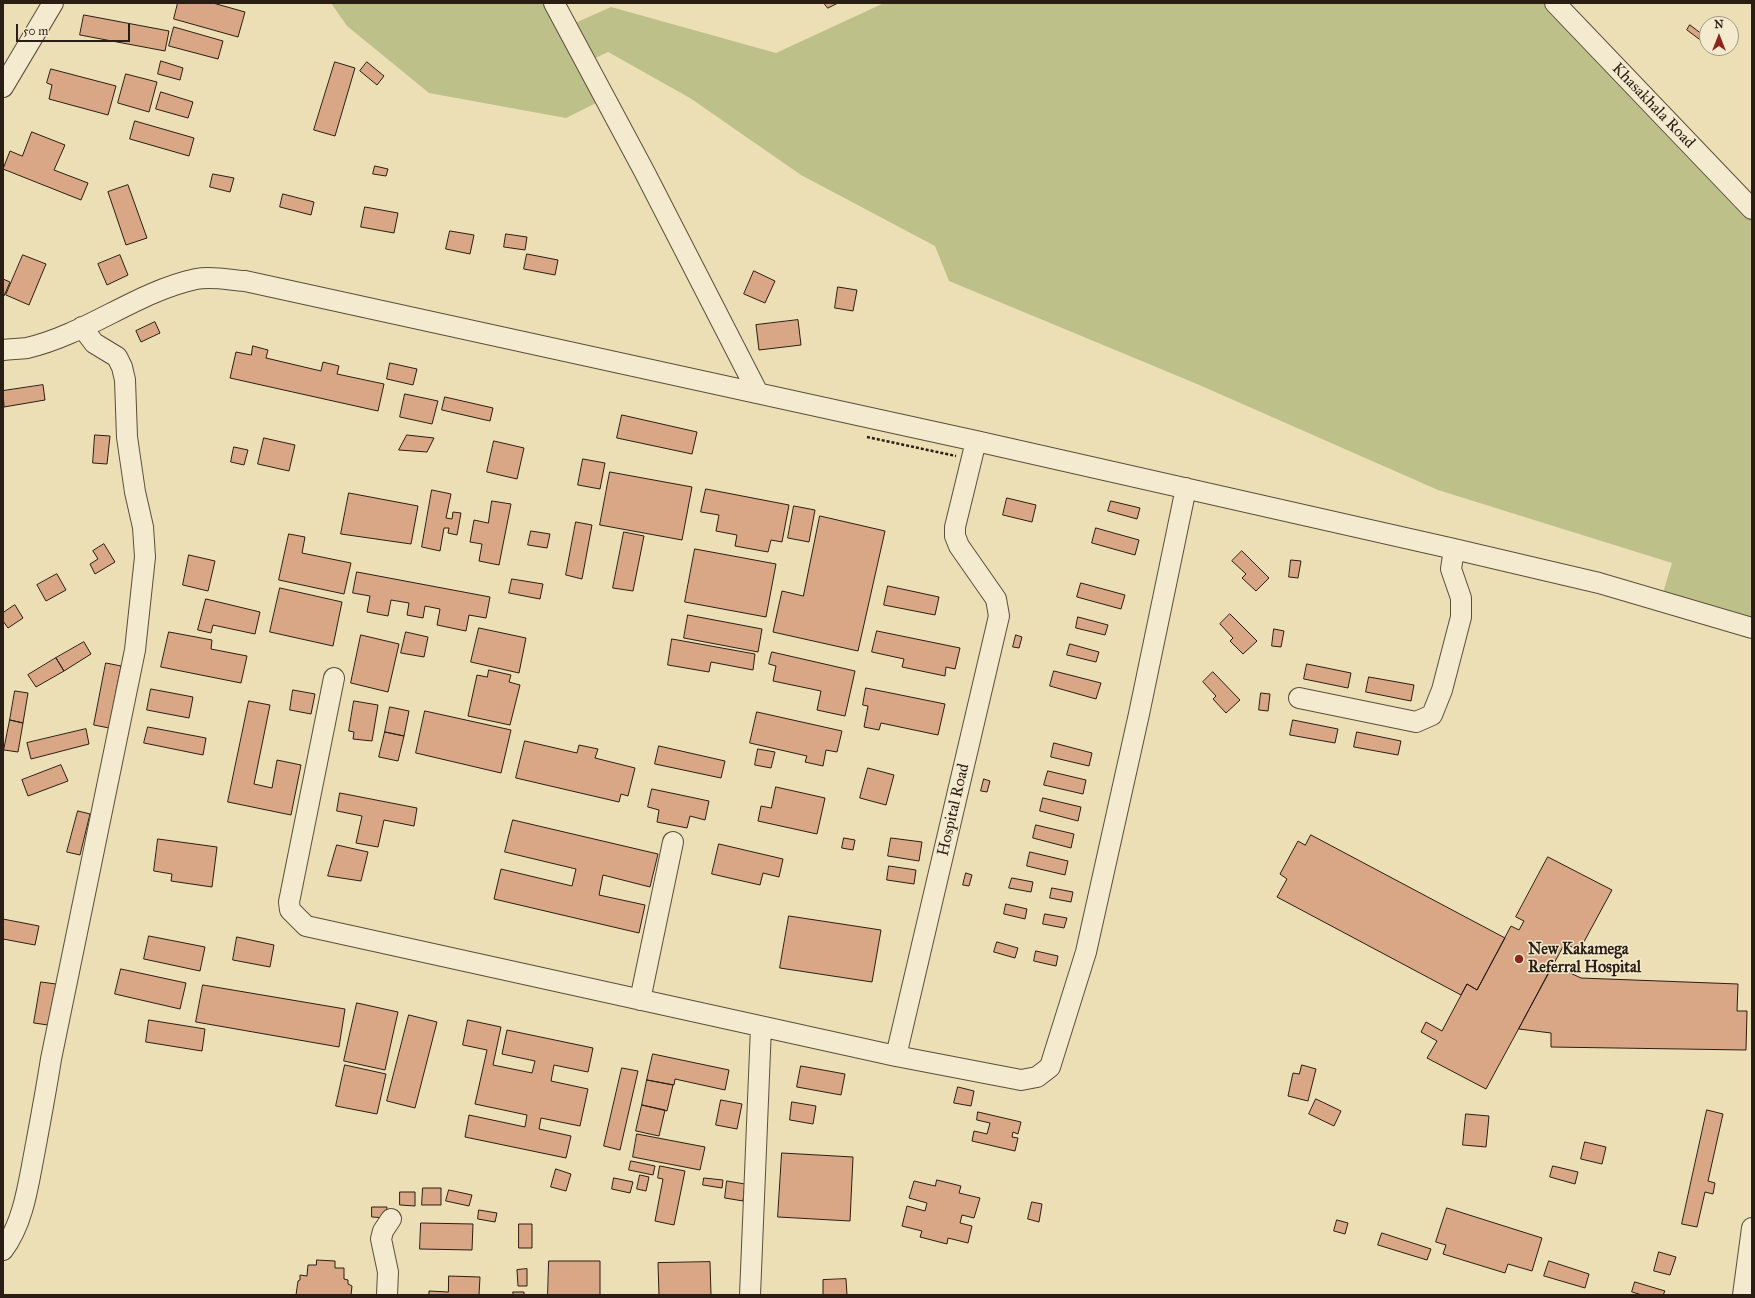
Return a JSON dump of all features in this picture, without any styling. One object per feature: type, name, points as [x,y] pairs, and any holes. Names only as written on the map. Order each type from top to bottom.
[{"type":"street","points":[[3,87],[53,3]]},
{"type":"street","points":[[554,3],[644,171],[758,393]]},
{"type":"street","name":"Khasakhala Road","points":[[1555,3],[1752,209]]},
{"type":"street","points":[[3,350],[27,348],[82,327],[162,290],[197,279],[214,278],[270,286],[758,393],[974,450],[1186,488],[1454,549],[1599,583],[1752,628]]},
{"type":"street","points":[[3,1250],[18,1223],[28,1189],[51,1059],[135,650],[146,557],[143,527],[135,492],[127,437],[125,380],[122,367],[117,357],[94,343],[82,327]]},
{"type":"street","name":"Hospital Road","points":[[896,1056],[999,616],[996,599],[959,546],[955,536],[955,527],[974,450]]},
{"type":"street","points":[[334,678],[289,902],[290,910],[306,926],[896,1056],[1021,1080],[1037,1077],[1050,1067],[1086,952],[1139,714],[1186,488]]},
{"type":"street","points":[[1299,698],[1416,722],[1432,715],[1442,690],[1461,617],[1461,598],[1450,569],[1454,549]]},
{"type":"street","points":[[640,1000],[673,842]]},
{"type":"street","points":[[750,1295],[761,1027]]},
{"type":"street","points":[[387,1295],[388,1272],[381,1239],[383,1231],[391,1219]]},
{"type":"street","points":[[1743,1295],[1752,1228]]},
{"type":"path","points":[[865,436],[974,450]]},
{"type":"green space","points":[[331,3],[543,3],[557,31],[611,7],[776,53],[884,3],[1550,3],[1752,207],[1752,630],[1661,599],[1672,563],[1438,490],[1197,384],[949,281],[935,246],[801,175],[690,98],[608,52],[585,63],[606,98],[566,118],[429,93],[347,26]]},
{"type":"building","points":[[178,3],[213,3],[245,12],[238,37],[174,19]]},
{"type":"building","points":[[824,3],[838,3],[828,8]]},
{"type":"building","points":[[84,15],[169,31],[165,51],[80,35]]},
{"type":"building","points":[[1690,25],[1699,32],[1699,39],[1687,30]]},
{"type":"building","points":[[174,27],[223,41],[218,59],[169,46]]},
{"type":"building","points":[[161,61],[183,68],[180,80],[158,74]]},
{"type":"building","points":[[335,62],[355,68],[335,136],[314,130]]},
{"type":"building","points":[[367,62],[384,76],[377,85],[360,71]]},
{"type":"building","points":[[51,69],[116,86],[108,115],[49,99],[52,85],[47,83]]},
{"type":"building","points":[[126,74],[157,82],[149,112],[118,103]]},
{"type":"building","points":[[161,92],[193,102],[188,118],[156,109]]},
{"type":"building","points":[[135,121],[194,138],[189,156],[130,139]]},
{"type":"building","points":[[32,132],[65,145],[54,170],[88,183],[81,200],[3,169],[10,151],[22,156]]},
{"type":"building","points":[[375,166],[388,169],[386,176],[373,174]]},
{"type":"building","points":[[213,174],[234,178],[230,192],[210,187]]},
{"type":"building","points":[[128,185],[147,238],[126,245],[108,192]]},
{"type":"building","points":[[283,194],[314,202],[311,215],[280,207]]},
{"type":"building","points":[[365,207],[398,213],[394,233],[361,227]]},
{"type":"building","points":[[450,231],[474,235],[470,254],[446,249]]},
{"type":"building","points":[[506,234],[527,237],[525,250],[504,247]]},
{"type":"building","points":[[527,254],[558,260],[555,275],[524,269]]},
{"type":"building","points":[[23,255],[46,264],[29,305],[6,295]]},
{"type":"building","points":[[120,255],[128,275],[107,285],[98,264]]},
{"type":"building","points":[[754,271],[775,281],[765,303],[744,294]]},
{"type":"building","points":[[3,279],[10,282],[4,296],[3,295]]},
{"type":"building","points":[[838,287],[857,290],[853,311],[835,308]]},
{"type":"building","points":[[798,320],[801,345],[759,350],[756,325]]},
{"type":"building","points":[[155,322],[160,333],[141,342],[136,331]]},
{"type":"building","points":[[253,346],[268,350],[266,358],[321,371],[323,362],[339,366],[337,374],[384,384],[378,411],[230,378],[236,352],[251,355]]},
{"type":"building","points":[[390,363],[417,369],[413,385],[387,379]]},
{"type":"building","points":[[43,385],[45,400],[4,407],[3,391]]},
{"type":"building","points":[[405,394],[438,401],[432,424],[400,417]]},
{"type":"building","points":[[445,397],[493,408],[490,421],[442,410]]},
{"type":"building","points":[[622,415],[697,432],[692,454],[617,438]]},
{"type":"building","points":[[95,435],[110,436],[107,464],[93,463]]},
{"type":"building","points":[[407,435],[434,438],[427,452],[399,450]]},
{"type":"building","points":[[264,438],[295,445],[289,471],[258,464]]},
{"type":"building","points":[[494,441],[524,448],[517,479],[487,472]]},
{"type":"building","points":[[234,447],[248,450],[244,465],[231,462]]},
{"type":"building","points":[[583,459],[605,463],[600,489],[578,485]]},
{"type":"building","points":[[610,472],[692,487],[682,540],[600,525]]},
{"type":"building","points":[[706,489],[789,505],[782,542],[771,540],[768,552],[735,546],[737,535],[716,531],[719,515],[701,512]]},
{"type":"building","points":[[432,490],[451,494],[446,518],[452,519],[453,512],[461,513],[457,535],[448,533],[449,528],[444,528],[440,551],[422,547]]},
{"type":"building","points":[[349,493],[418,506],[411,544],[341,534]]},
{"type":"building","points":[[1007,498],[1036,505],[1032,522],[1003,515]]},
{"type":"building","points":[[492,501],[511,504],[499,565],[479,561],[482,544],[470,542],[474,520],[488,523]]},
{"type":"building","points":[[1111,501],[1140,508],[1137,519],[1108,511]]},
{"type":"building","points":[[794,506],[815,510],[809,542],[788,538]]},
{"type":"building","points":[[820,516],[885,531],[858,651],[773,632],[782,591],[803,596]]},
{"type":"building","points":[[576,522],[592,525],[582,579],[566,575]]},
{"type":"building","points":[[1096,528],[1139,540],[1135,555],[1092,543]]},
{"type":"building","points":[[531,531],[550,534],[547,548],[528,545]]},
{"type":"building","points":[[624,532],[644,536],[633,591],[613,588]]},
{"type":"building","points":[[289,534],[305,537],[302,553],[351,563],[344,594],[279,580]]},
{"type":"building","points":[[104,544],[115,562],[95,574],[90,564],[98,559],[93,551]]},
{"type":"building","points":[[695,549],[776,564],[766,617],[685,602]]},
{"type":"building","points":[[1242,551],[1269,578],[1256,591],[1242,578],[1246,574],[1232,561]]},
{"type":"building","points":[[189,555],[215,561],[208,591],[183,585]]},
{"type":"building","points":[[1291,560],[1301,561],[1298,578],[1289,577]]},
{"type":"building","points":[[357,572],[490,597],[486,618],[469,615],[466,631],[437,625],[440,609],[425,606],[423,618],[407,615],[409,603],[391,600],[388,616],[367,612],[370,596],[353,593]]},
{"type":"building","points":[[57,574],[66,590],[46,601],[37,585]]},
{"type":"building","points":[[512,579],[543,584],[540,599],[509,593]]},
{"type":"building","points":[[1081,583],[1125,595],[1121,609],[1077,597]]},
{"type":"building","points":[[888,586],[939,597],[935,615],[884,605]]},
{"type":"building","points":[[280,588],[342,602],[333,646],[270,632]]},
{"type":"building","points":[[206,599],[260,612],[255,634],[213,625],[211,633],[198,630]]},
{"type":"building","points":[[15,605],[23,618],[8,628],[3,621],[3,613]]},
{"type":"building","points":[[1230,614],[1257,641],[1243,654],[1230,641],[1233,638],[1220,624]]},
{"type":"building","points":[[688,615],[762,629],[758,652],[684,638]]},
{"type":"building","points":[[1078,617],[1108,625],[1105,635],[1076,628]]},
{"type":"building","points":[[479,628],[526,638],[519,673],[471,662]]},
{"type":"building","points":[[1274,629],[1284,631],[1281,647],[1272,646]]},
{"type":"building","points":[[877,631],[960,648],[955,669],[946,667],[945,676],[902,667],[904,659],[872,652]]},
{"type":"building","points":[[169,632],[212,640],[211,649],[247,656],[241,683],[161,667]]},
{"type":"building","points":[[406,632],[428,637],[424,657],[401,653]]},
{"type":"building","points":[[361,635],[399,644],[388,692],[351,683]]},
{"type":"building","points":[[1016,635],[1022,637],[1019,648],[1013,647]]},
{"type":"building","points":[[672,639],[755,654],[753,670],[711,662],[709,672],[668,665]]},
{"type":"building","points":[[84,642],[91,654],[64,671],[56,658]]},
{"type":"building","points":[[1070,644],[1099,652],[1096,662],[1067,655]]},
{"type":"building","points":[[772,652],[855,671],[845,716],[817,710],[821,691],[773,681],[776,666],[769,664]]},
{"type":"building","points":[[56,658],[64,671],[36,687],[28,675]]},
{"type":"building","points":[[106,663],[121,666],[109,728],[94,725]]},
{"type":"building","points":[[1307,664],[1351,673],[1348,688],[1304,679]]},
{"type":"building","points":[[489,670],[511,675],[509,682],[520,685],[510,725],[468,716],[477,675],[487,677]]},
{"type":"building","points":[[1054,671],[1101,683],[1096,699],[1050,686]]},
{"type":"building","points":[[1213,672],[1240,700],[1226,713],[1213,699],[1216,696],[1203,682]]},
{"type":"building","points":[[1369,677],[1414,685],[1411,701],[1366,692]]},
{"type":"building","points":[[866,688],[945,704],[938,735],[881,723],[879,730],[864,727],[868,706],[863,705]]},
{"type":"building","points":[[151,689],[193,697],[189,718],[147,710]]},
{"type":"building","points":[[293,690],[315,694],[311,714],[290,710]]},
{"type":"building","points":[[15,691],[28,693],[23,723],[10,720]]},
{"type":"building","points":[[1261,693],[1270,694],[1268,711],[1259,710]]},
{"type":"building","points":[[249,701],[270,705],[254,784],[272,788],[277,760],[301,765],[291,815],[228,802]]},
{"type":"building","points":[[354,701],[378,705],[372,741],[353,739],[354,732],[349,731]]},
{"type":"building","points":[[390,707],[409,711],[404,736],[385,732]]},
{"type":"building","points":[[425,711],[511,730],[501,773],[416,753]]},
{"type":"building","points":[[757,712],[842,731],[837,752],[826,750],[823,766],[805,762],[807,756],[750,743]]},
{"type":"building","points":[[10,720],[23,723],[18,752],[4,750]]},
{"type":"building","points":[[1293,720],[1338,729],[1335,743],[1290,735]]},
{"type":"building","points":[[148,727],[206,738],[203,755],[144,743]]},
{"type":"building","points":[[86,729],[89,744],[31,759],[27,743]]},
{"type":"building","points":[[385,732],[404,736],[398,761],[379,757]]},
{"type":"building","points":[[1357,732],[1401,741],[1398,755],[1354,747]]},
{"type":"building","points":[[525,741],[577,753],[579,745],[598,749],[595,758],[635,768],[628,796],[621,794],[619,802],[516,778]]},
{"type":"building","points":[[1054,743],[1092,753],[1089,766],[1051,757]]},
{"type":"building","points":[[659,746],[725,761],[721,778],[655,764]]},
{"type":"building","points":[[758,749],[775,752],[771,768],[755,765]]},
{"type":"building","points":[[61,765],[68,781],[28,796],[22,780]]},
{"type":"building","points":[[868,768],[894,775],[886,805],[860,798]]},
{"type":"building","points":[[1048,771],[1086,780],[1083,794],[1044,785]]},
{"type":"building","points":[[984,779],[990,781],[987,792],[981,791]]},
{"type":"building","points":[[776,787],[825,798],[817,834],[758,821],[761,806],[771,808]]},
{"type":"building","points":[[652,789],[709,801],[705,820],[690,816],[687,828],[657,822],[659,810],[648,807]]},
{"type":"building","points":[[340,793],[417,808],[414,826],[384,820],[378,847],[356,843],[362,816],[337,811]]},
{"type":"building","points":[[1043,798],[1081,807],[1078,821],[1040,811]]},
{"type":"building","points":[[78,811],[90,814],[80,855],[67,852]]},
{"type":"building","points":[[513,820],[658,854],[650,887],[603,875],[599,895],[645,905],[639,933],[494,899],[501,869],[572,886],[576,869],[505,852]]},
{"type":"building","points":[[1036,825],[1074,834],[1071,848],[1033,838]]},
{"type":"building","points":[[1311,835],[1505,938],[1477,990],[1467,984],[1461,995],[1277,897],[1287,879],[1280,874],[1298,841],[1305,845]]},
{"type":"building","points":[[844,838],[855,840],[853,850],[842,848]]},
{"type":"building","points":[[891,838],[922,842],[919,861],[888,856]]},
{"type":"building","points":[[158,839],[217,847],[212,887],[171,881],[172,874],[154,871]]},
{"type":"building","points":[[719,844],[783,859],[779,877],[763,873],[760,885],[712,874]]},
{"type":"building","points":[[337,845],[368,852],[361,881],[328,876]]},
{"type":"building","points":[[1030,852],[1068,861],[1065,875],[1027,866]]},
{"type":"building","points":[[1548,857],[1612,890],[1579,951],[1565,943],[1486,1089],[1427,1058],[1437,1041],[1421,1032],[1426,1022],[1442,1031],[1467,984],[1477,990],[1511,926],[1519,930],[1524,921],[1516,917]]},
{"type":"building","points":[[889,866],[916,870],[914,884],[887,880]]},
{"type":"building","points":[[966,873],[972,875],[969,886],[963,885]]},
{"type":"building","points":[[1012,878],[1033,882],[1031,892],[1009,888]]},
{"type":"building","points":[[1052,888],[1073,892],[1071,902],[1050,898]]},
{"type":"building","points":[[1006,904],[1027,909],[1025,919],[1004,914]]},
{"type":"building","points":[[1045,914],[1067,918],[1064,928],[1043,924]]},
{"type":"building","points":[[789,916],[881,930],[872,982],[780,968]]},
{"type":"building","points":[[3,919],[39,926],[35,945],[3,939]]},
{"type":"building","points":[[149,936],[205,947],[200,971],[144,959]]},
{"type":"building","points":[[237,937],[274,945],[270,967],[233,960]]},
{"type":"building","points":[[997,942],[1018,948],[1015,958],[994,952]]},
{"type":"building","points":[[1036,951],[1058,956],[1056,966],[1034,961]]},
{"type":"building","points":[[1553,965],[1581,978],[1738,984],[1737,1011],[1747,1011],[1746,1050],[1551,1047],[1551,1033],[1519,1029]]},
{"type":"building","points":[[121,969],[186,983],[180,1009],[115,994]]},
{"type":"building","points":[[41,982],[56,984],[48,1025],[34,1023]]},
{"type":"building","points":[[203,985],[345,1009],[339,1047],[196,1022]]},
{"type":"building","points":[[357,1003],[398,1012],[385,1070],[344,1061]]},
{"type":"building","points":[[409,1015],[437,1022],[415,1108],[387,1101]]},
{"type":"building","points":[[149,1020],[205,1029],[202,1051],[146,1042]]},
{"type":"building","points":[[468,1020],[501,1027],[493,1065],[532,1073],[535,1061],[502,1054],[507,1030],[593,1048],[588,1072],[554,1065],[551,1081],[588,1089],[580,1126],[541,1118],[539,1129],[571,1136],[566,1158],[465,1137],[469,1115],[525,1127],[527,1115],[475,1104],[487,1050],[463,1045]]},
{"type":"building","points":[[653,1054],[729,1070],[725,1090],[675,1079],[674,1085],[647,1080]]},
{"type":"building","points":[[345,1065],[386,1074],[377,1114],[336,1106]]},
{"type":"building","points":[[1302,1065],[1316,1069],[1308,1101],[1288,1096],[1293,1073],[1299,1074]]},
{"type":"building","points":[[801,1066],[845,1074],[841,1095],[797,1087]]},
{"type":"building","points":[[622,1068],[638,1071],[620,1150],[604,1146]]},
{"type":"building","points":[[647,1080],[673,1085],[667,1111],[642,1105]]},
{"type":"building","points":[[958,1087],[974,1091],[971,1106],[954,1103]]},
{"type":"building","points":[[1316,1099],[1341,1111],[1334,1126],[1309,1114]]},
{"type":"building","points":[[721,1100],[742,1104],[737,1129],[716,1125]]},
{"type":"building","points":[[792,1102],[816,1106],[813,1124],[790,1120]]},
{"type":"building","points":[[642,1105],[665,1110],[659,1136],[636,1131]]},
{"type":"building","points":[[1707,1110],[1723,1114],[1708,1181],[1715,1183],[1713,1194],[1705,1192],[1697,1227],[1682,1224]]},
{"type":"building","points":[[978,1112],[1021,1122],[1018,1134],[1013,1132],[1012,1137],[1018,1138],[1015,1151],[972,1141],[974,1131],[987,1134],[990,1123],[977,1120]]},
{"type":"building","points":[[1466,1114],[1489,1116],[1486,1147],[1463,1145]]},
{"type":"building","points":[[637,1134],[705,1147],[700,1170],[633,1157]]},
{"type":"building","points":[[1585,1142],[1606,1147],[1602,1164],[1581,1159]]},
{"type":"building","points":[[782,1153],[853,1157],[850,1221],[778,1217]]},
{"type":"building","points":[[631,1161],[655,1166],[653,1175],[629,1170]]},
{"type":"building","points":[[660,1166],[685,1171],[674,1225],[655,1221],[663,1179],[658,1178]]},
{"type":"building","points":[[1553,1166],[1578,1172],[1575,1184],[1550,1177]]},
{"type":"building","points":[[556,1169],[571,1174],[566,1191],[551,1187]]},
{"type":"building","points":[[640,1175],[649,1177],[646,1191],[637,1189]]},
{"type":"building","points":[[614,1178],[633,1182],[630,1193],[612,1189]]},
{"type":"building","points":[[704,1178],[723,1180],[722,1188],[703,1185]]},
{"type":"building","points":[[937,1180],[961,1186],[959,1193],[980,1198],[974,1218],[962,1215],[960,1223],[972,1226],[968,1243],[948,1238],[947,1244],[920,1237],[922,1231],[902,1226],[907,1206],[925,1211],[927,1203],[909,1198],[914,1181],[935,1186]]},
{"type":"building","points":[[727,1181],[745,1184],[743,1201],[725,1198]]},
{"type":"building","points":[[423,1188],[441,1188],[441,1205],[422,1205]]},
{"type":"building","points":[[449,1190],[472,1195],[469,1206],[446,1201]]},
{"type":"building","points":[[400,1192],[415,1192],[415,1206],[400,1205]]},
{"type":"building","points":[[1032,1202],[1042,1204],[1039,1222],[1028,1219]]},
{"type":"building","points":[[372,1207],[387,1207],[386,1218],[372,1217]]},
{"type":"building","points":[[1447,1208],[1542,1238],[1532,1271],[1508,1264],[1505,1273],[1443,1254],[1446,1245],[1436,1242]]},
{"type":"building","points":[[479,1210],[497,1213],[495,1222],[478,1219]]},
{"type":"building","points":[[1337,1220],[1348,1223],[1345,1234],[1334,1231]]},
{"type":"building","points":[[421,1223],[473,1224],[472,1250],[420,1249]]},
{"type":"building","points":[[519,1224],[532,1224],[532,1248],[519,1248]]},
{"type":"building","points":[[1382,1233],[1431,1249],[1427,1260],[1378,1245]]},
{"type":"building","points":[[1659,1252],[1676,1257],[1670,1275],[1654,1271]]},
{"type":"building","points":[[317,1260],[335,1261],[335,1268],[344,1268],[344,1279],[348,1280],[348,1284],[352,1286],[351,1295],[296,1295],[300,1275],[307,1276],[308,1265],[316,1265]]},
{"type":"building","points":[[549,1261],[600,1261],[600,1295],[548,1295]]},
{"type":"building","points":[[1549,1261],[1589,1274],[1585,1288],[1544,1276]]},
{"type":"building","points":[[710,1262],[711,1295],[659,1295],[658,1263]]},
{"type":"building","points":[[527,1269],[527,1286],[518,1286],[517,1270]]},
{"type":"building","points":[[449,1276],[480,1277],[479,1295],[429,1295],[429,1291],[448,1292]]},
{"type":"building","points":[[846,1279],[847,1295],[823,1295],[823,1280]]},
{"type":"building","points":[[1635,1282],[1665,1291],[1663,1295],[1642,1295],[1632,1292]]},
{"type":"building","points":[[513,1292],[524,1292],[524,1295],[514,1295]]},
{"type":"place","name":"New Kakamega Referral Hospital","points":[[1519,959]]}]
